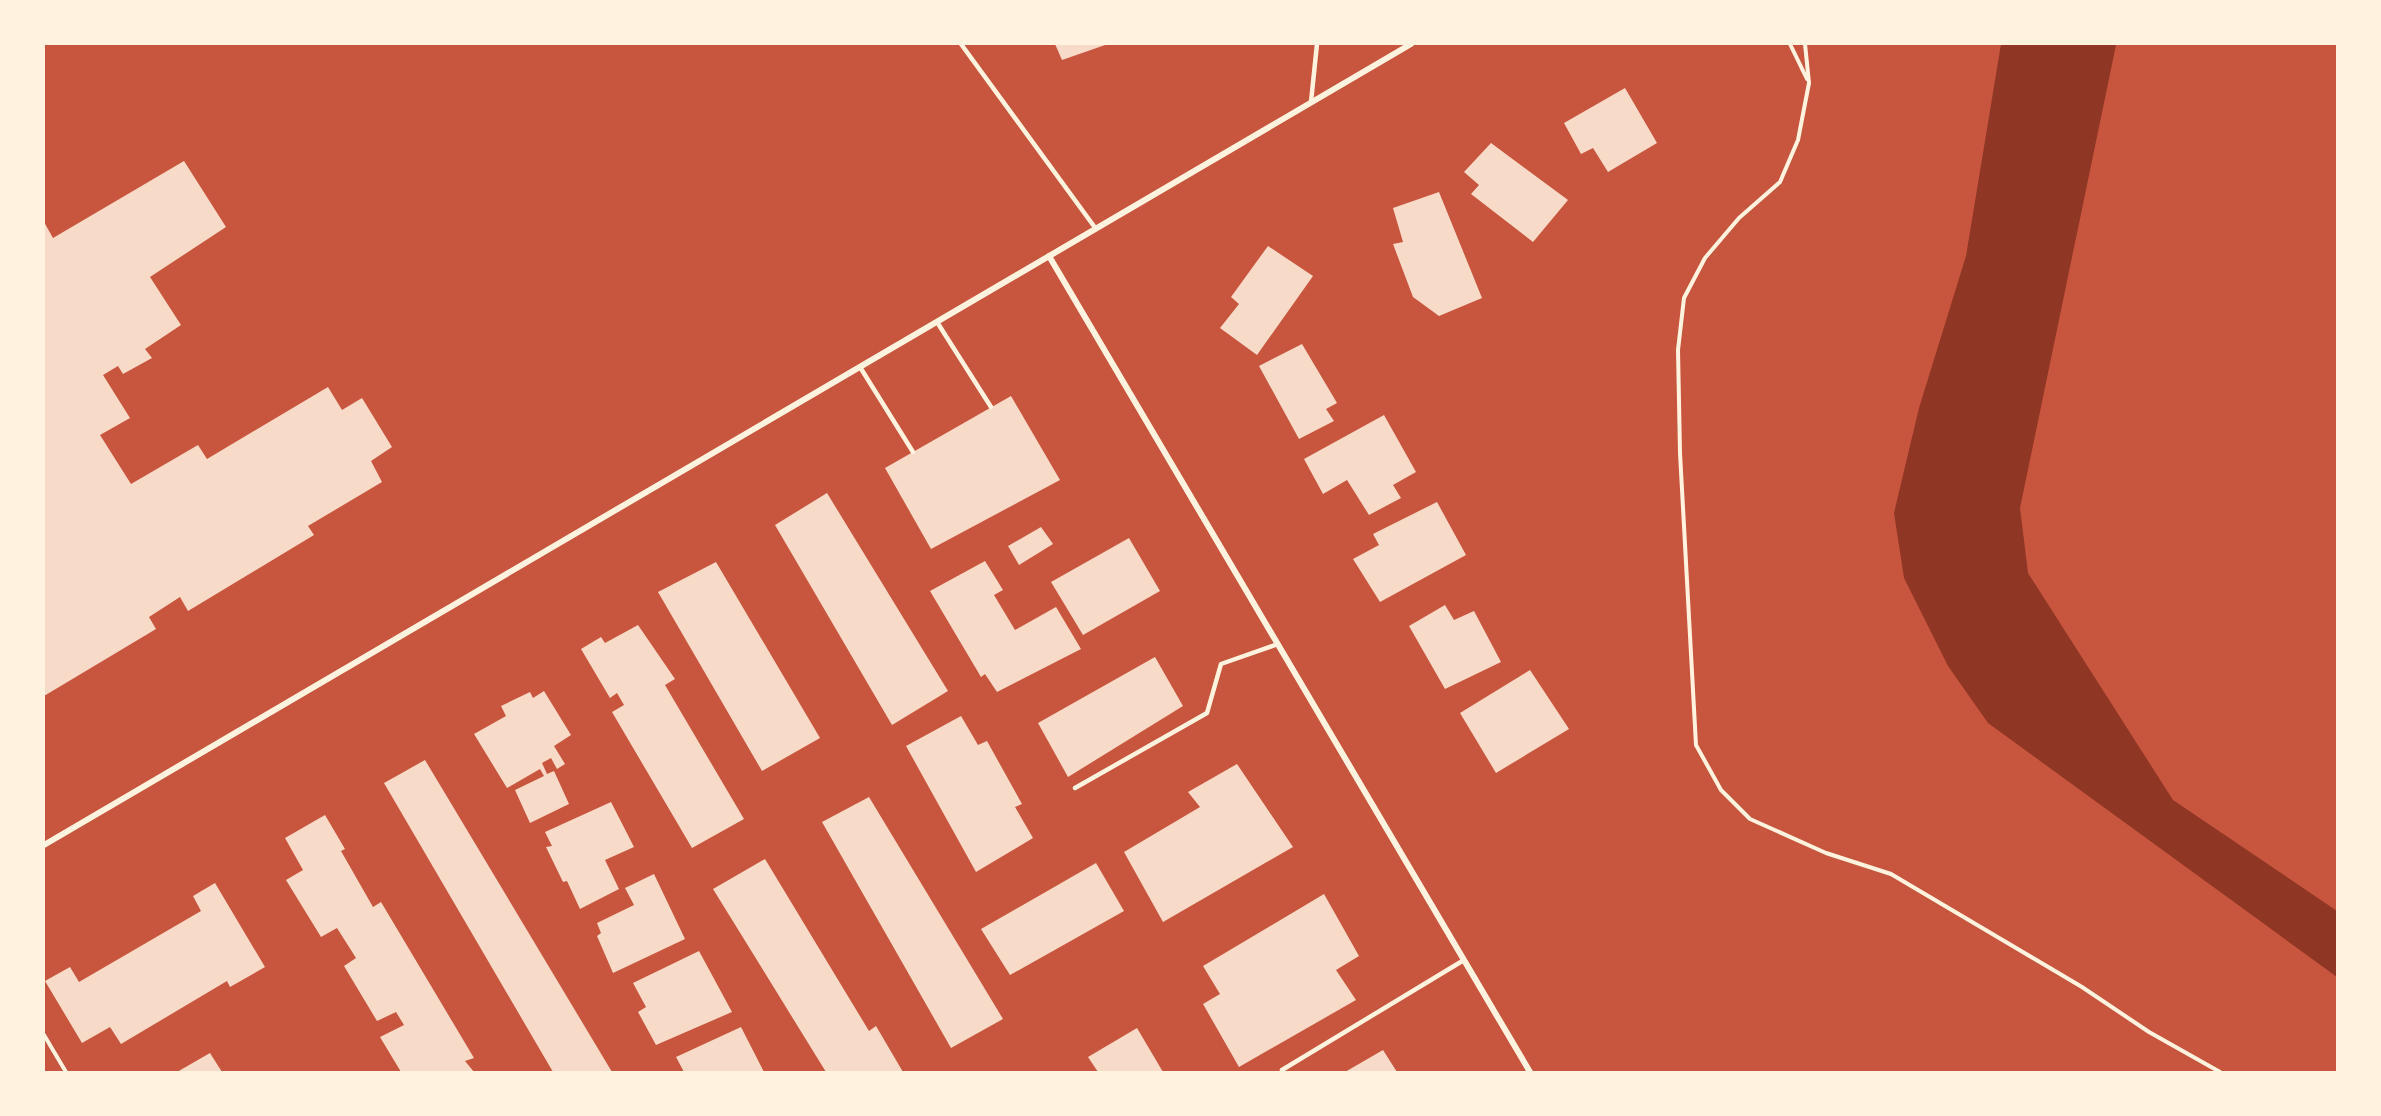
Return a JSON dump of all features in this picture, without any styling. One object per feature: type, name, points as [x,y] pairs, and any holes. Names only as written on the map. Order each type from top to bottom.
[{"type":"street","points":[[44,845],[1411,44]]},
{"type":"street","points":[[1049,256],[1530,1072]]},
{"type":"lane","points":[[961,44],[1096,228]]},
{"type":"lane","points":[[1311,102],[1317,44]]},
{"type":"lane","points":[[937,322],[991,407]]},
{"type":"lane","points":[[860,367],[913,452]]},
{"type":"lane","points":[[1075,788],[1206,713],[1221,664],[1278,644]]},
{"type":"lane","points":[[1282,1070],[1464,960]]},
{"type":"path","points":[[1790,44],[1809,83]]},
{"type":"path","points":[[1805,44],[1809,83],[1798,140],[1780,182],[1739,218],[1704,258],[1684,298],[1678,350],[1680,453],[1696,745],[1721,790],[1750,819],[1826,853],[1891,874],[2082,987],[2149,1032],[2220,1072]]},
{"type":"path","points":[[44,1035],[66,1072]]},
{"type":"shaded area","points":[[2001,44],[2116,45],[2020,508],[2028,573],[2173,800],[2337,911],[2337,977],[1988,723],[1948,666],[1904,578],[1894,513],[1919,408],[1966,256]]},
{"type":"building","points":[[1055,44],[1108,44],[1062,60]]},
{"type":"building","points":[[1625,88],[1657,143],[1608,172],[1593,148],[1581,154],[1564,123]]},
{"type":"building","points":[[1491,143],[1568,200],[1533,242],[1471,194],[1479,185],[1464,172]]},
{"type":"building","points":[[184,161],[226,227],[150,277],[181,325],[145,349],[152,358],[123,374],[118,366],[103,375],[130,418],[100,435],[131,484],[198,445],[207,459],[328,387],[342,410],[362,398],[392,447],[371,461],[382,482],[308,526],[314,535],[188,611],[180,597],[149,617],[156,629],[44,696],[44,222],[53,238]]},
{"type":"building","points":[[1439,192],[1482,298],[1439,316],[1413,297],[1393,244],[1403,242],[1393,208]]},
{"type":"building","points":[[1268,246],[1313,276],[1257,355],[1220,328],[1239,304],[1231,297]]},
{"type":"building","points":[[1302,344],[1337,403],[1326,409],[1334,421],[1299,439],[1259,366]]},
{"type":"building","points":[[1011,396],[1060,480],[931,549],[885,468]]},
{"type":"building","points":[[1384,415],[1416,472],[1393,485],[1401,498],[1369,515],[1347,480],[1323,494],[1304,459]]},
{"type":"building","points":[[827,493],[948,691],[892,725],[775,525]]},
{"type":"building","points":[[1437,502],[1466,555],[1380,602],[1353,559],[1379,545],[1373,534]]},
{"type":"building","points":[[1041,527],[1053,544],[1019,565],[1008,546]]},
{"type":"building","points":[[1129,538],[1160,591],[1083,635],[1051,582]]},
{"type":"building","points":[[985,561],[1003,590],[994,595],[1015,630],[1056,607],[1081,649],[997,692],[985,674],[981,677],[930,591]]},
{"type":"building","points":[[716,562],[820,738],[762,771],[658,592]]},
{"type":"building","points":[[1445,605],[1454,620],[1474,611],[1501,662],[1445,689],[1409,626]]},
{"type":"building","points":[[638,625],[675,679],[665,685],[744,819],[692,848],[612,712],[624,705],[617,693],[610,698],[581,649],[601,637],[605,643]]},
{"type":"building","points":[[1155,657],[1183,706],[1068,777],[1038,723]]},
{"type":"building","points":[[1530,670],[1569,729],[1496,773],[1460,713]]},
{"type":"building","points":[[544,691],[571,735],[554,746],[565,764],[557,769],[551,758],[542,763],[547,774],[554,771],[569,804],[530,823],[515,790],[544,776],[540,769],[507,788],[474,734],[506,716],[501,706],[530,692],[533,698]]},
{"type":"building","points":[[961,716],[978,745],[987,741],[1022,804],[1015,807],[1033,838],[976,872],[906,746]]},
{"type":"building","points":[[425,760],[612,1072],[553,1072],[384,783]]},
{"type":"building","points":[[1237,764],[1293,847],[1163,922],[1124,852],[1200,807],[1188,792]]},
{"type":"building","points":[[869,797],[1003,1019],[951,1048],[822,822]]},
{"type":"building","points":[[611,802],[634,847],[605,860],[619,889],[580,909],[567,881],[563,882],[546,847],[552,846],[545,832]]},
{"type":"building","points":[[325,815],[345,849],[341,851],[373,907],[381,902],[474,1058],[465,1061],[474,1072],[401,1072],[380,1037],[404,1025],[396,1012],[377,1021],[344,966],[356,958],[337,928],[321,937],[286,880],[303,870],[285,838]]},
{"type":"building","points":[[765,859],[869,1031],[876,1026],[903,1072],[826,1072],[713,889]]},
{"type":"building","points":[[1096,863],[1124,911],[1010,975],[981,929]]},
{"type":"building","points":[[654,874],[685,939],[613,973],[597,936],[601,933],[597,923],[634,905],[625,888]]},
{"type":"building","points":[[215,883],[265,967],[230,987],[227,981],[121,1044],[110,1027],[82,1043],[45,981],[70,967],[79,982],[201,911],[193,896]]},
{"type":"building","points":[[1324,894],[1359,956],[1336,970],[1356,1000],[1239,1067],[1203,1004],[1220,994],[1203,966]]},
{"type":"building","points":[[699,951],[732,1012],[656,1045],[638,1012],[646,1007],[633,983]]},
{"type":"building","points":[[741,1027],[764,1072],[684,1072],[676,1057]]},
{"type":"building","points":[[1137,1028],[1163,1072],[1098,1072],[1088,1057]]},
{"type":"building","points":[[1383,1050],[1397,1072],[1345,1072]]},
{"type":"building","points":[[210,1053],[222,1072],[177,1072]]}]
